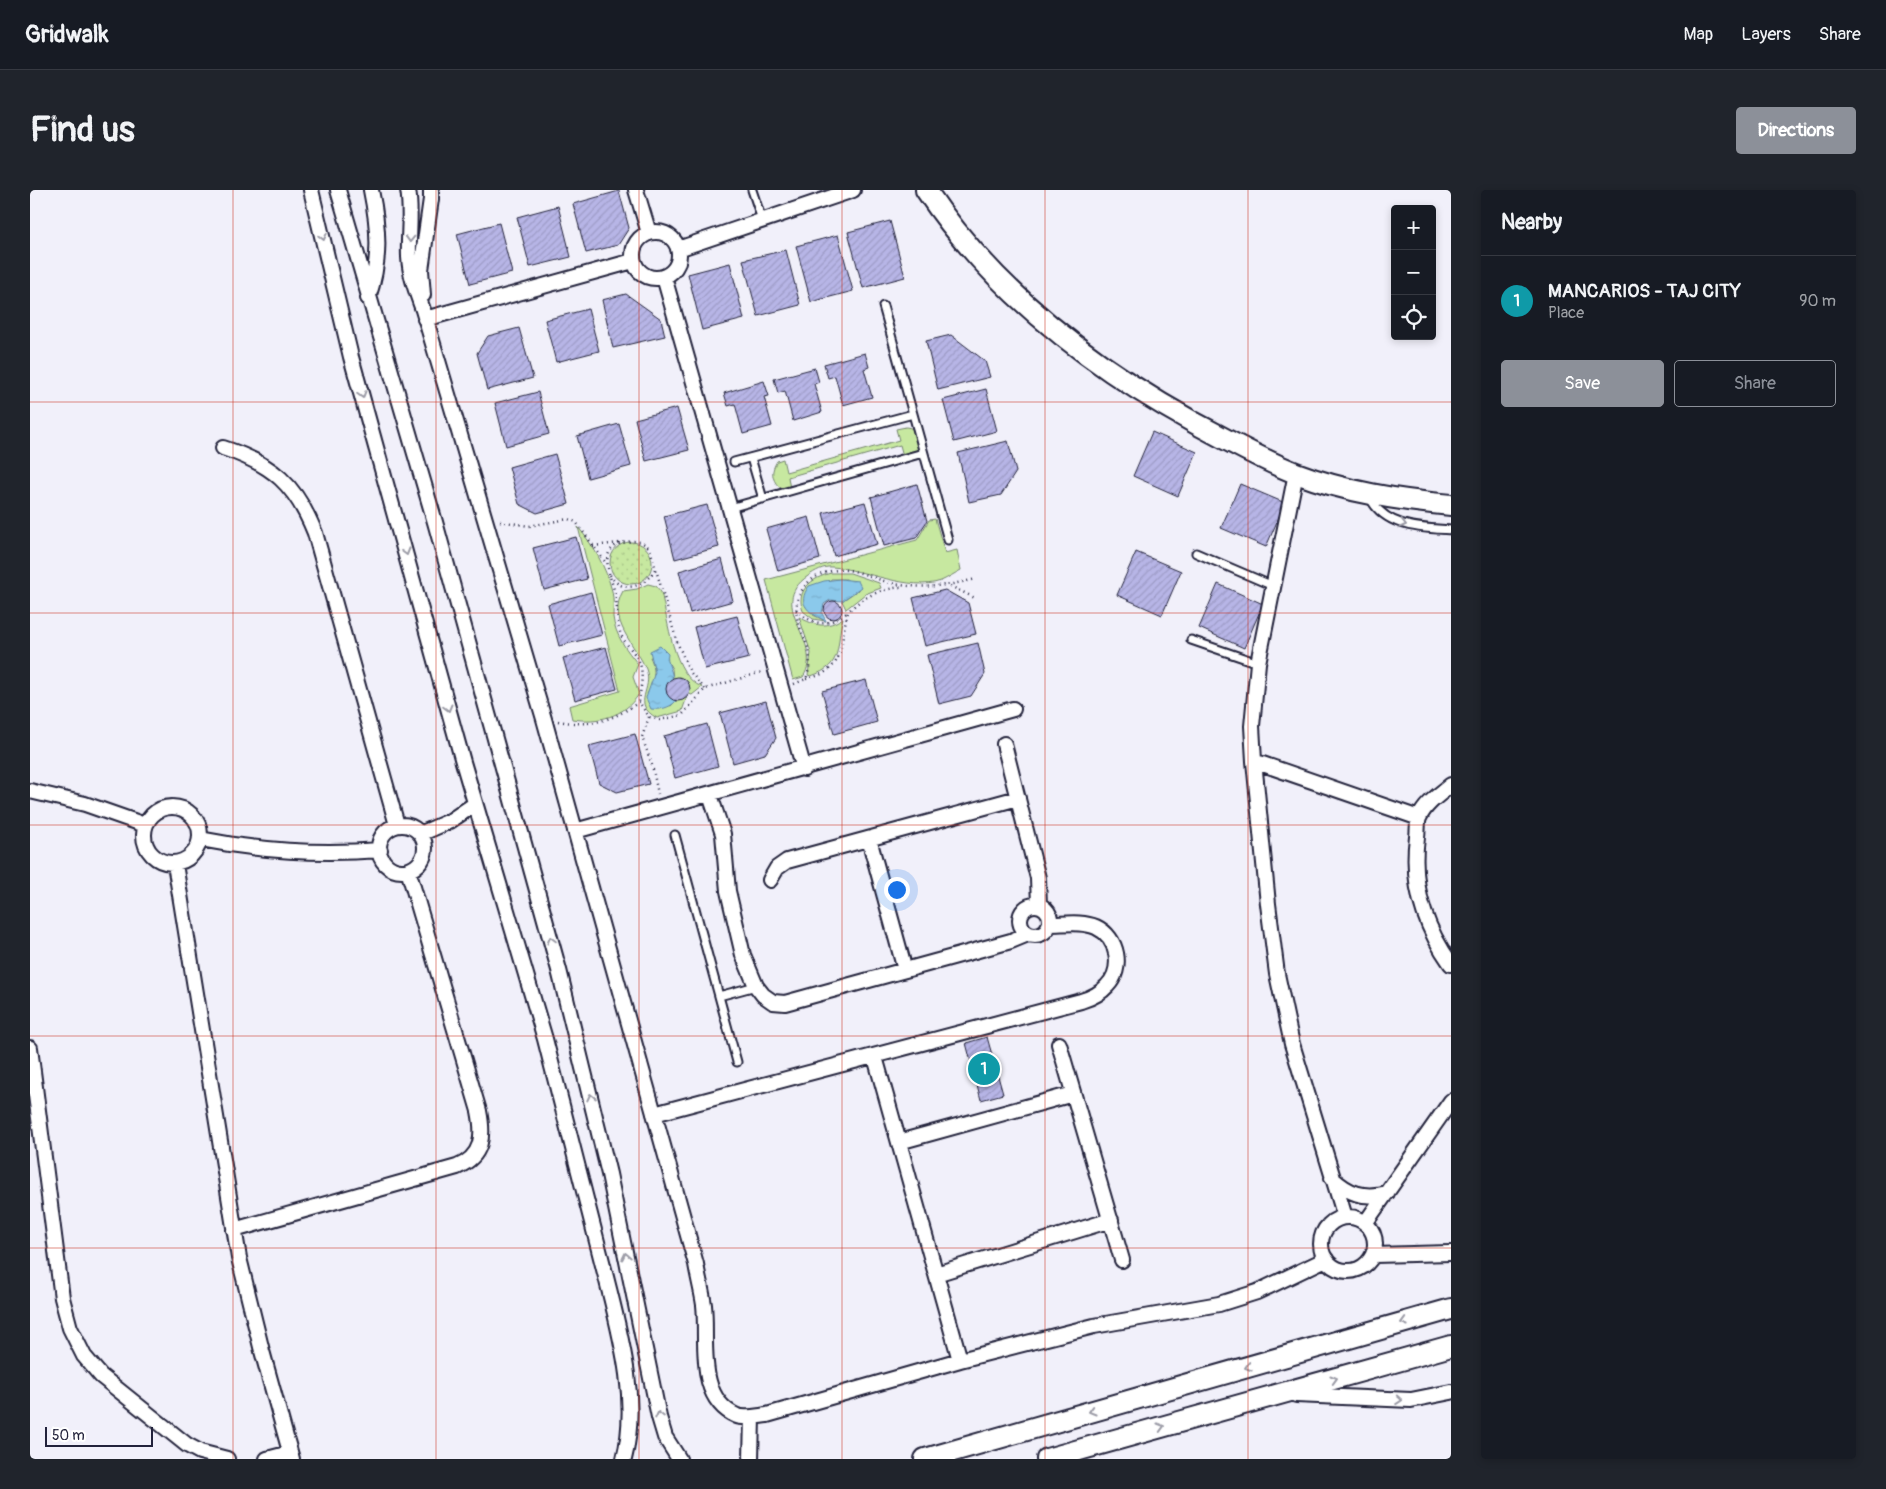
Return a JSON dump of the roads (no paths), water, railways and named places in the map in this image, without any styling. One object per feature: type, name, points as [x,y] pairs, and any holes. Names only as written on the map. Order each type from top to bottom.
[{"type":"main road","points":[[926,190],[954,227],[999,278],[1069,341],[1178,414],[1296,473],[1368,494],[1451,505]]},
{"type":"main road","points":[[925,1459],[1451,1309]]},
{"type":"main road","points":[[1047,1459],[1451,1346]]},
{"type":"street","points":[[311,190],[351,357],[475,804],[560,1092],[617,1320],[629,1411],[629,1436],[624,1459]]},
{"type":"street","points":[[338,190],[435,522],[559,970],[609,1174],[659,1418],[665,1438],[677,1458]]},
{"type":"street","points":[[368,298],[374,279],[379,238],[371,190]]},
{"type":"street","points":[[408,190],[410,202],[409,258],[413,285],[424,315],[485,519],[576,831],[696,1264],[704,1304],[708,1381],[715,1396],[725,1408],[738,1416],[752,1417],[777,1412],[960,1360],[1102,1324],[1219,1304],[1257,1292],[1326,1259]]},
{"type":"street","points":[[424,315],[422,270],[431,190]]},
{"type":"street","points":[[636,190],[649,233]]},
{"type":"street","points":[[678,249],[853,190]]},
{"type":"street","points":[[658,232],[667,235],[674,241],[678,249],[676,266],[664,277],[654,278],[645,276],[638,270],[633,261],[633,252],[636,244],[641,237],[649,233],[658,232]]},
{"type":"street","points":[[424,315],[633,261]]},
{"type":"street","points":[[664,277],[804,769]]},
{"type":"street","points":[[224,448],[257,461],[276,472],[303,505],[315,533],[397,825]]},
{"type":"street","points":[[1296,473],[1258,663],[1252,726],[1254,761],[1277,974],[1292,1044],[1331,1177],[1345,1217]]},
{"type":"street","points":[[576,831],[804,769],[1013,709]]},
{"type":"street","points":[[1004,744],[1038,878],[1039,905]]},
{"type":"street","points":[[1254,761],[1419,818]]},
{"type":"street","points":[[1451,785],[1433,799],[1419,818],[1414,855],[1418,892],[1429,929],[1451,964]]},
{"type":"street","points":[[30,791],[77,802],[145,825]]},
{"type":"street","points":[[710,795],[723,834],[732,914],[743,955],[756,986],[767,999],[785,1004],[1011,941],[1028,934],[1042,934],[1050,924]]},
{"type":"street","points":[[770,880],[777,868],[787,861],[1018,798]]},
{"type":"street","points":[[420,834],[450,821],[475,804]]},
{"type":"street","points":[[179,808],[195,820],[200,839],[194,853],[189,858],[175,864],[161,862],[149,853],[144,839],[145,825],[153,814],[159,810],[179,808]]},
{"type":"street","points":[[397,825],[410,826],[420,834],[425,852],[419,864],[408,870],[395,870],[385,863],[380,850],[380,844],[386,832],[397,825]]},
{"type":"street","points":[[200,839],[262,850],[307,853],[380,850]]},
{"type":"street","points":[[869,839],[905,970]]},
{"type":"street","points":[[175,864],[234,1230],[254,1322],[291,1456],[267,1459]]},
{"type":"street","points":[[234,1230],[457,1166],[469,1161],[477,1153],[482,1133],[479,1112],[408,870]]},
{"type":"street","points":[[1028,934],[1020,923],[1021,914],[1026,907],[1039,905],[1047,910],[1050,924]]},
{"type":"street","points":[[654,1114],[1081,1001],[1100,992],[1114,976],[1117,965],[1117,954],[1106,934],[1087,924],[1050,924]]},
{"type":"street","points":[[1058,1044],[1122,1260]]},
{"type":"street","points":[[30,1048],[62,1298],[76,1342],[101,1376],[187,1445],[200,1452],[227,1459]]},
{"type":"street","points":[[875,1057],[960,1360]]},
{"type":"street","points":[[899,1142],[1073,1094]]},
{"type":"street","points":[[1366,1222],[1451,1101]]},
{"type":"street","points":[[1331,1177],[1342,1188],[1356,1195],[1372,1197],[1387,1193]]},
{"type":"street","points":[[1345,1217],[1356,1218],[1366,1222],[1374,1237],[1374,1255],[1367,1264],[1357,1270],[1346,1271],[1334,1267],[1326,1259],[1322,1249],[1324,1233],[1334,1220],[1345,1217]]},
{"type":"street","points":[[936,1274],[1111,1220]]},
{"type":"street","points":[[1374,1255],[1451,1253]]},
{"type":"street","points":[[1280,1394],[1354,1396],[1406,1400],[1423,1399],[1451,1392]]},
{"type":"street","points":[[751,1459],[752,1417]]},
{"type":"lane","points":[[752,190],[762,220]]},
{"type":"lane","points":[[883,306],[948,540]]},
{"type":"lane","points":[[734,462],[912,414]]},
{"type":"lane","points":[[730,508],[924,453]]},
{"type":"lane","points":[[752,458],[763,499]]},
{"type":"lane","points":[[1368,494],[1378,511],[1394,522],[1429,529],[1451,530]]},
{"type":"lane","points":[[1196,553],[1273,586]]},
{"type":"lane","points":[[1191,640],[1258,663]]},
{"type":"lane","points":[[675,834],[737,1062]]},
{"type":"lane","points":[[719,996],[756,986]]},
{"type":"water","points":[[840,579],[858,581],[861,587],[842,601],[830,600],[824,604],[822,613],[826,621],[810,612],[804,604],[805,593],[809,586],[824,581]]},
{"type":"water","points":[[660,646],[668,654],[672,672],[673,679],[668,684],[667,694],[676,701],[665,708],[651,709],[646,698],[655,672],[650,651]]},
{"type":"place","name":"MANCARIOS - TAJ CITY","points":[[984,1069]]}]
